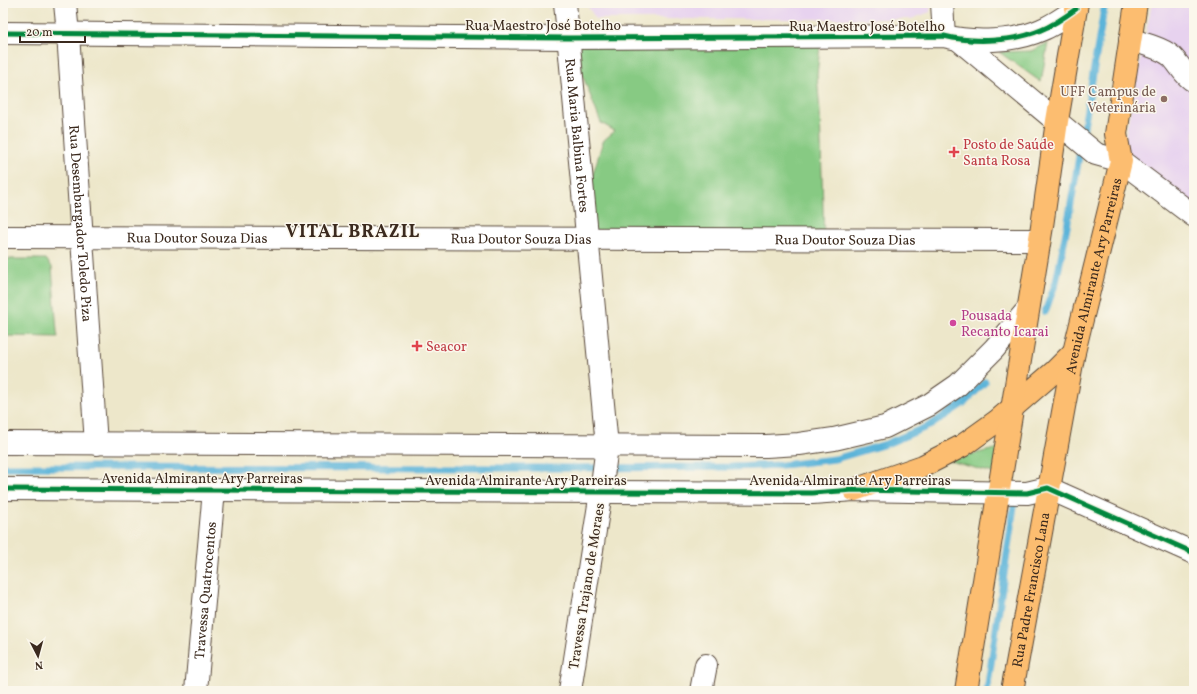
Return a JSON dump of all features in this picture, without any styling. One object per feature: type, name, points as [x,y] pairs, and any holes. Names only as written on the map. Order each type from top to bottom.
[{"type":"main road","name":"Avenida Almirante Ary Parreiras","points":[[1048,488],[1074,352],[1120,161],[1116,134],[1136,3]]},
{"type":"main road","points":[[966,691],[1039,240],[1062,125],[1076,6]]},
{"type":"main road","points":[[854,490],[923,466],[962,446],[997,421],[1055,371],[1074,352]]},
{"type":"main road","points":[[1020,360],[1028,370],[1038,373],[1055,371]]},
{"type":"main road","name":"Rua Padre Francisco Lana","points":[[1012,691],[1048,488]]},
{"type":"street","name":"Rua Desembargador Toledo Piza","points":[[65,3],[96,444]]},
{"type":"street","name":"Rua Maria Balbina Fortes","points":[[564,3],[606,452]]},
{"type":"street","points":[[942,3],[951,38],[1062,125],[1096,154],[1120,161],[1194,216]]},
{"type":"street","name":"Rua Maestro José Botelho","points":[[3,33],[568,38],[1006,39],[1040,31],[1056,22],[1076,6]]},
{"type":"street","points":[[1130,40],[1144,43],[1170,55],[1194,81]]},
{"type":"street","name":"Rua Doutor Souza Dias","points":[[3,237],[1039,240]]},
{"type":"street","points":[[3,444],[96,444],[606,452],[799,444],[834,439],[885,427],[929,405],[958,385],[994,349],[1028,309]]},
{"type":"street","name":"Travessa Trajano de Moraes","points":[[570,691],[606,452]]},
{"type":"street","name":"Avenida Almirante Ary Parreiras","points":[[3,489],[214,490],[602,486],[812,493],[854,490],[1027,493],[1048,488]]},
{"type":"street","points":[[1048,488],[1194,553]]},
{"type":"street","name":"Travessa Quatrocentos","points":[[196,691],[214,490]]},
{"type":"street","points":[[701,691],[706,665]]},
{"type":"shaded area","points":[[587,3],[931,3],[930,12],[911,19],[596,19]]},
{"type":"shaded area","name":"UFF Campus de Veterinária","points":[[1152,3],[1194,3],[1194,211],[1132,162],[1123,147]]},
{"type":"green space","points":[[821,37],[817,75],[820,112],[824,239],[587,239],[584,204],[602,144],[604,140],[615,131],[601,123],[568,38]]},
{"type":"green space","points":[[1048,43],[1041,82],[999,52],[1031,51]]},
{"type":"green space","points":[[3,259],[46,259],[52,267],[58,337],[3,336]]},
{"type":"green space","points":[[1000,448],[996,474],[947,460]]},
{"type":"waterway","points":[[1045,312],[1056,282],[1067,227],[1105,3]]},
{"type":"waterway","points":[[3,467],[565,468],[732,467],[782,465],[835,459],[886,444],[931,425],[965,402],[985,382]]},
{"type":"waterway","points":[[987,691],[1015,499]]},
{"type":"cycle path","points":[[3,33],[568,38],[944,36],[967,40],[993,40],[1018,37],[1041,30],[1064,18],[1076,9]]},
{"type":"cycle path","points":[[3,489],[812,493],[854,490],[1027,493],[1048,488],[1194,553]]},
{"type":"place","name":"UFF Campus de Veterinária","points":[[1164,99]]},
{"type":"place","name":"Posto de Saúde Santa Rosa","points":[[954,152]]},
{"type":"place","name":"Pousada Recanto Icarai","points":[[953,323]]},
{"type":"place","name":"Seacor","points":[[417,346]]},
{"type":"district","name":"VITAL BRAZIL","points":[[353,231]]}]
